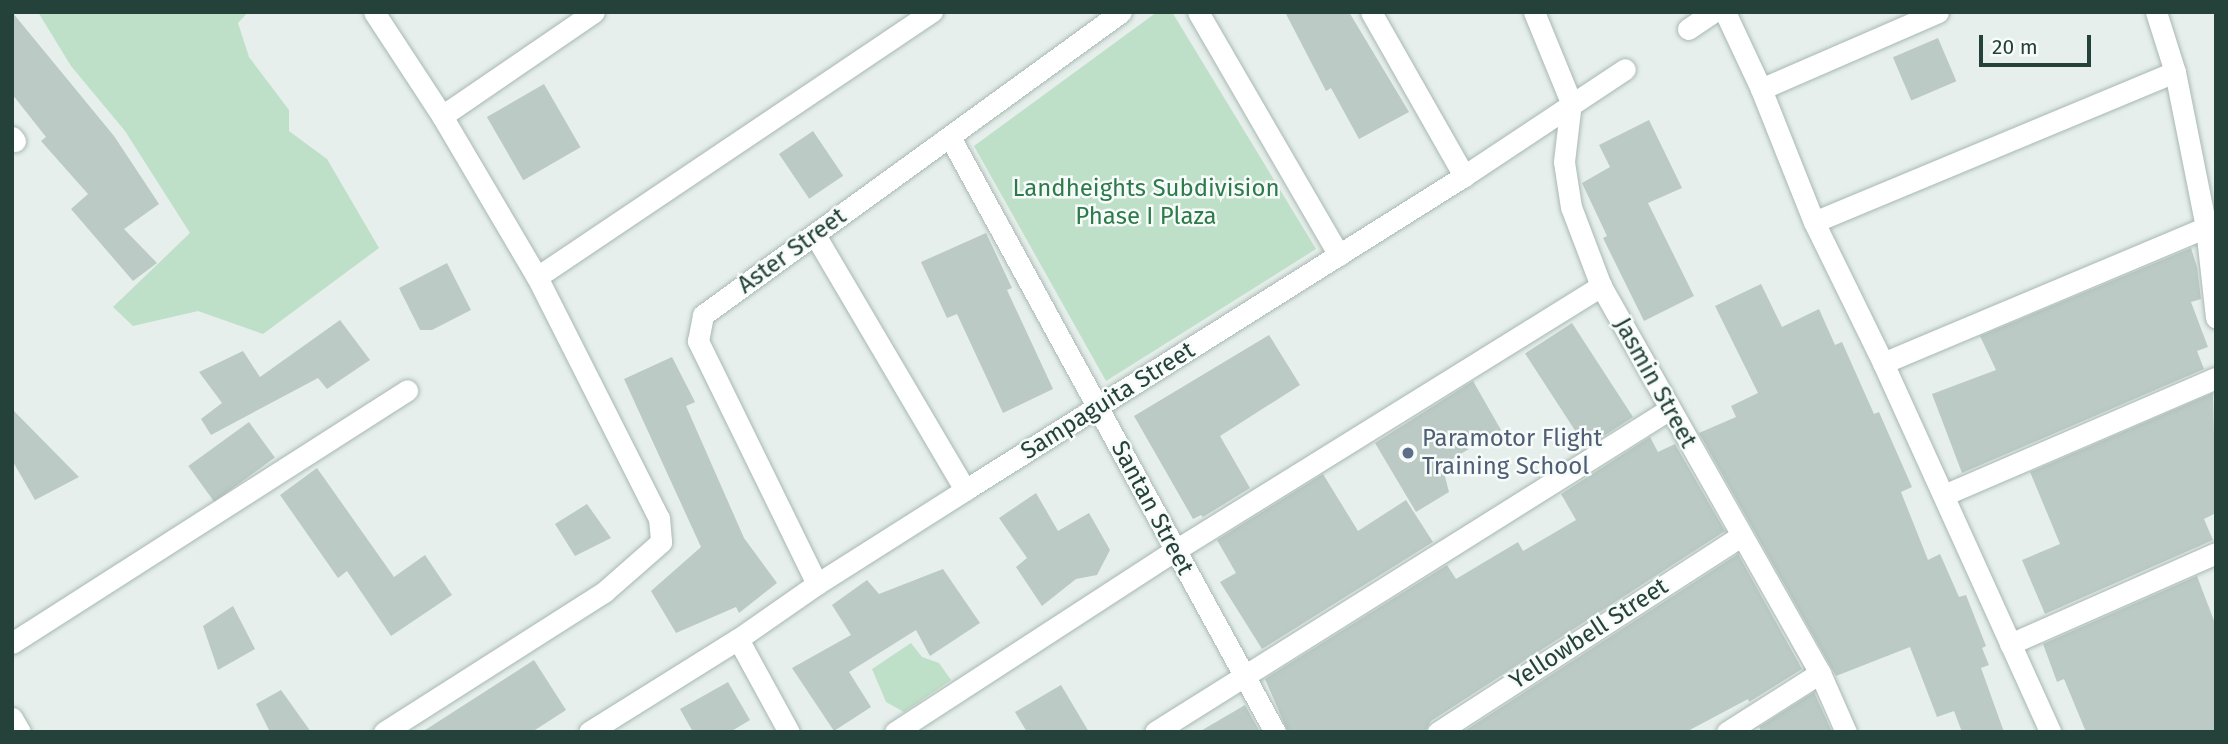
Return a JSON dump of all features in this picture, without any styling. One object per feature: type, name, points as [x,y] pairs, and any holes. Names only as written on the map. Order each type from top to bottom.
[{"type":"street","points":[[374,12],[442,116],[537,277],[659,518],[661,541],[604,592],[384,732]]},
{"type":"street","points":[[442,116],[594,12]]},
{"type":"street","points":[[537,277],[932,12]]},
{"type":"street","name":"Aster Street","points":[[817,584],[698,341],[703,315],[1121,12]]},
{"type":"street","points":[[1198,12],[1339,255]]},
{"type":"street","points":[[1371,12],[1464,176]]},
{"type":"street","name":"Jasmin Street","points":[[1534,12],[1571,102],[1564,162],[1571,207],[1601,286],[1821,673],[1846,732]]},
{"type":"street","points":[[1688,29],[1713,12]]},
{"type":"street","points":[[1725,12],[1761,89],[1814,222],[1883,363],[2050,732]]},
{"type":"street","points":[[1761,89],[1938,12]]},
{"type":"street","points":[[2156,12],[2175,72],[2206,227],[2216,317]]},
{"type":"street","name":"Sampaguita Street","points":[[589,732],[738,639],[817,584],[1464,176],[1571,102],[1625,69]]},
{"type":"street","points":[[1814,222],[2175,72]]},
{"type":"street","name":"Santan Street","points":[[950,137],[1275,732]]},
{"type":"street","points":[[1883,363],[2206,227]]},
{"type":"street","points":[[815,235],[965,490]]},
{"type":"street","points":[[895,732],[1174,551],[1601,286]]},
{"type":"street","points":[[1944,495],[2216,378]]},
{"type":"street","points":[[12,643],[407,390]]},
{"type":"street","points":[[1155,732],[1670,409]]},
{"type":"street","name":"Yellowbell Street","points":[[1437,732],[1741,536]]},
{"type":"street","points":[[2010,644],[2216,553]]},
{"type":"street","points":[[738,639],[789,732]]},
{"type":"street","points":[[1727,732],[1821,673]]},
{"type":"street","points":[[12,718],[20,732]]},
{"type":"green space","points":[[38,12],[248,12],[238,23],[249,57],[289,110],[289,131],[327,159],[379,248],[263,334],[198,311],[133,326],[113,307],[190,233],[125,131],[71,66]]},
{"type":"green space","name":"Landheights Subdivision Phase I Plaza","points":[[1157,12],[1172,12],[1316,249],[1106,381],[974,146]]},
{"type":"green space","points":[[911,643],[922,657],[939,663],[951,680],[904,712],[886,702],[872,669]]},
{"type":"building","points":[[12,12],[114,136],[159,204],[124,229],[157,263],[133,281],[71,209],[88,194],[41,141],[46,137],[12,94]]},
{"type":"building","points":[[1285,12],[1349,12],[1409,112],[1359,139],[1331,88],[1326,91]]},
{"type":"building","points":[[1938,38],[1956,81],[1911,100],[1893,57]]},
{"type":"building","points":[[544,84],[580,147],[523,180],[487,117]]},
{"type":"building","points":[[1649,120],[1682,188],[1648,203],[1694,296],[1644,321],[1603,238],[1607,236],[1582,183],[1610,167],[1599,145]]},
{"type":"building","points":[[813,131],[843,176],[809,199],[779,154]]},
{"type":"building","points":[[986,233],[1012,288],[1007,290],[1053,389],[1003,413],[957,314],[947,318],[921,262]]},
{"type":"building","points":[[2191,248],[2197,267],[2201,299],[2191,302],[2208,347],[2197,351],[2204,369],[1962,473],[1932,394],[1996,370],[1980,336]]},
{"type":"building","points":[[447,263],[471,310],[432,330],[420,330],[399,288]]},
{"type":"building","points":[[1761,284],[1782,327],[1819,309],[1835,345],[1842,342],[1874,414],[1879,412],[1912,487],[1901,492],[1928,560],[1940,554],[1959,597],[1966,595],[1986,646],[1982,648],[1989,665],[1981,668],[2004,732],[1962,732],[1954,711],[1937,717],[1910,647],[1836,676],[1699,433],[1736,417],[1731,406],[1758,393],[1715,306]]},
{"type":"building","points":[[340,320],[370,360],[327,389],[318,378],[211,435],[201,419],[222,403],[199,372],[243,351],[260,377]]},
{"type":"building","points":[[1572,323],[1633,417],[1586,447],[1525,353]]},
{"type":"building","points":[[1269,335],[1300,385],[1220,436],[1250,488],[1203,517],[1201,515],[1193,519],[1134,416]]},
{"type":"building","points":[[672,357],[695,402],[686,406],[744,538],[777,583],[739,613],[736,607],[676,633],[651,591],[701,547],[624,379]]},
{"type":"building","points":[[1473,381],[1501,430],[1442,465],[1449,492],[1416,512],[1375,443]]},
{"type":"building","points":[[2213,393],[2216,513],[2204,519],[2213,540],[2045,614],[2022,560],[2060,544],[2030,472]]},
{"type":"building","points":[[12,409],[79,477],[35,500],[12,460]]},
{"type":"building","points":[[249,422],[275,458],[214,502],[188,466]]},
{"type":"building","points":[[1650,437],[1658,452],[1675,444],[1725,531],[1431,721],[1425,732],[1288,732],[1265,679],[1447,565],[1456,579],[1518,542],[1523,551],[1576,520],[1561,494]]},
{"type":"building","points":[[317,468],[394,577],[425,555],[452,595],[391,636],[347,571],[338,578],[280,495]]},
{"type":"building","points":[[1323,474],[1358,531],[1406,500],[1433,542],[1262,649],[1220,582],[1236,573],[1217,540]]},
{"type":"building","points":[[1036,493],[1058,531],[1089,513],[1110,550],[1097,575],[1076,579],[1042,606],[1016,567],[1027,558],[999,518]]},
{"type":"building","points":[[587,504],[611,538],[575,556],[555,524]]},
{"type":"building","points":[[1738,554],[1802,669],[1749,702],[1748,699],[1686,732],[1463,732]]},
{"type":"building","points":[[943,569],[980,623],[930,656],[916,630],[849,672],[871,707],[834,731],[792,668],[851,635],[832,605],[867,580],[879,594]]},
{"type":"building","points":[[2197,576],[2216,626],[2216,732],[2086,732],[2064,679],[2057,682],[2043,644]]},
{"type":"building","points":[[233,606],[255,649],[218,670],[203,626]]},
{"type":"building","points":[[534,660],[566,710],[532,732],[422,732]]},
{"type":"building","points":[[728,682],[750,720],[730,732],[693,732],[680,709]]},
{"type":"building","points":[[1061,685],[1089,732],[1027,732],[1015,712]]},
{"type":"building","points":[[281,690],[311,732],[270,732],[256,704]]},
{"type":"building","points":[[1814,692],[1832,732],[1761,732],[1759,727]]},
{"type":"building","points":[[1245,705],[1260,732],[1199,732]]},
{"type":"place","name":"Paramotor Flight Training School","points":[[1408,453]]}]
